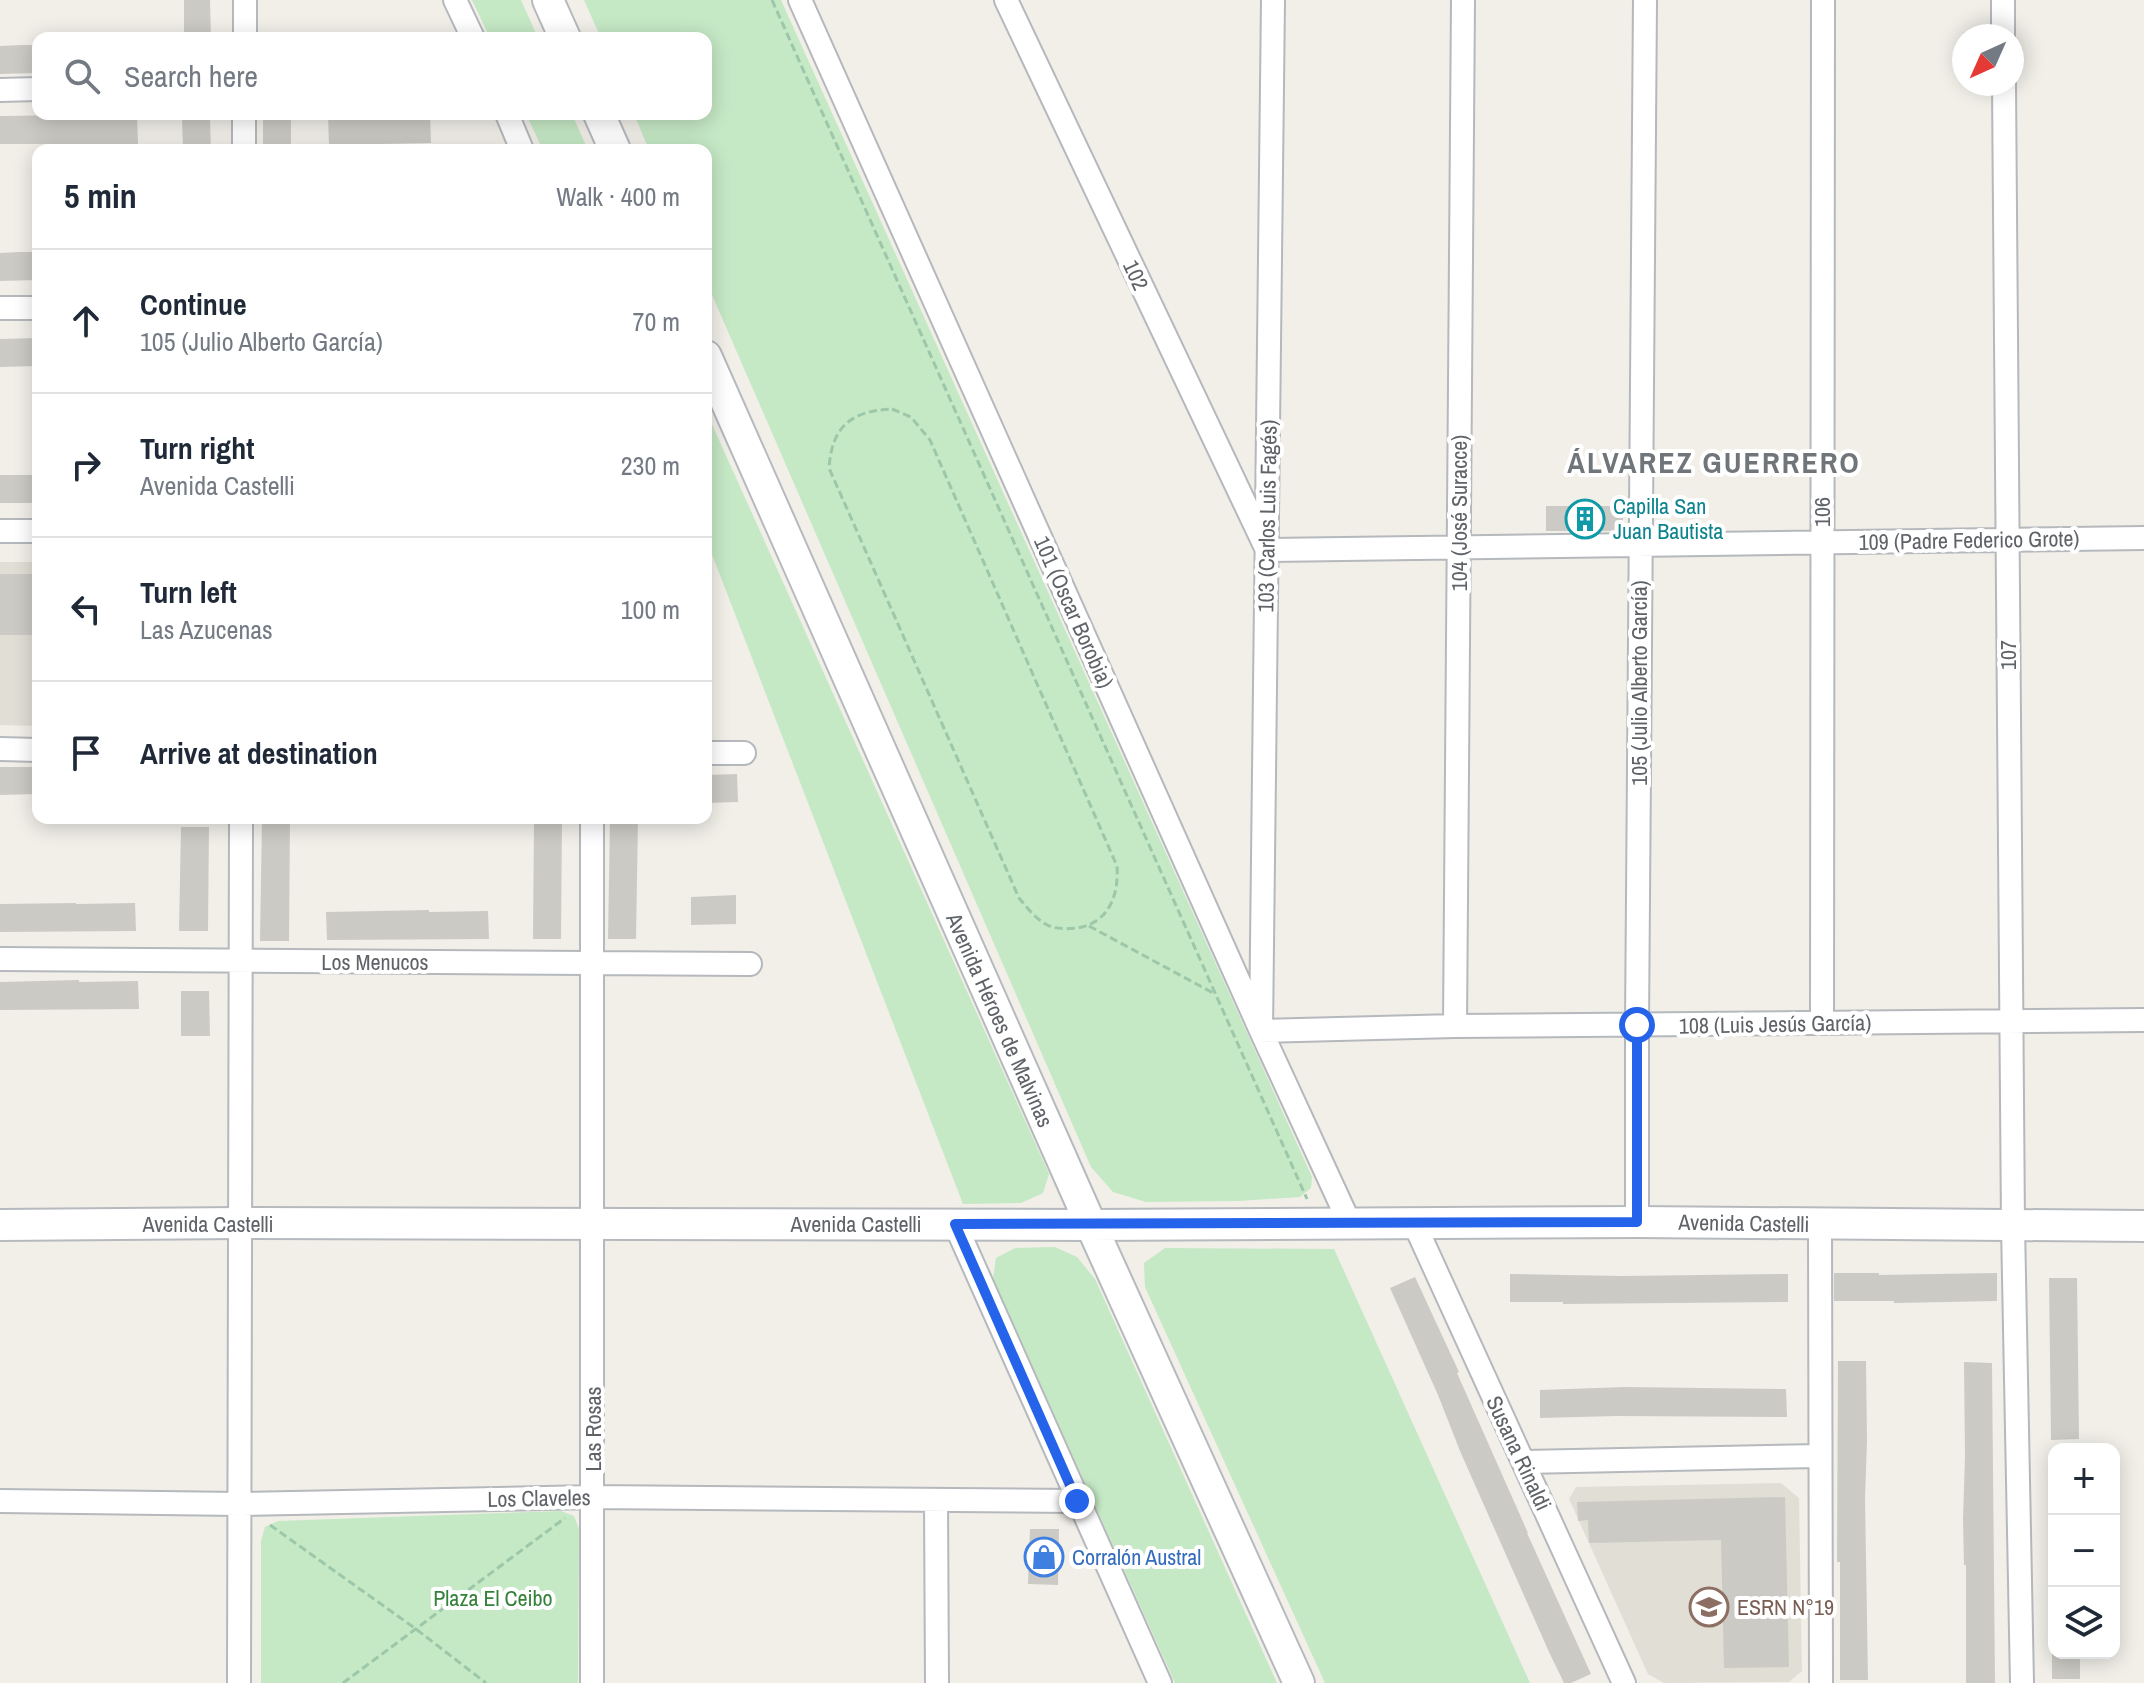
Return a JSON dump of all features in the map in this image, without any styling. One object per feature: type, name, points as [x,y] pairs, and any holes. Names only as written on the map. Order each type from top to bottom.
[{"type":"main road","points":[[548,0],[562,32]]},
{"type":"main road","points":[[602,120],[612,144]]},
{"type":"main road","name":"Avenida Héroes de Malvinas","points":[[712,370],[1091,1225],[1299,1683]]},
{"type":"main road","name":"Avenida Castelli","points":[[0,1225],[1637,1222],[2144,1226]]},
{"type":"street","points":[[245,0],[245,32]]},
{"type":"street","points":[[455,0],[470,32]]},
{"type":"street","name":"101 (Oscar Borobia)","points":[[800,0],[1350,1224]]},
{"type":"street","name":"102","points":[[1006,0],[1267,550]]},
{"type":"street","name":"103 (Carlos Luis Fagés)","points":[[1261,1031],[1273,0]]},
{"type":"street","name":"104 (José Suracce)","points":[[1455,1026],[1463,0]]},
{"type":"street","name":"105 (Julio Alberto García)","points":[[1637,1222],[1645,0]]},
{"type":"street","name":"106","points":[[1822,1023],[1823,0]]},
{"type":"street","points":[[2003,0],[2003,24]]},
{"type":"street","points":[[0,90],[32,89]]},
{"type":"street","name":"107","points":[[2004,96],[2013,1226],[2022,1683]]},
{"type":"street","points":[[244,120],[244,144]]},
{"type":"street","points":[[510,120],[520,144]]},
{"type":"street","points":[[0,308],[32,308]]},
{"type":"street","points":[[0,531],[32,531]]},
{"type":"street","name":"109 (Padre Federico Grote)","points":[[1267,550],[2144,538]]},
{"type":"street","points":[[0,749],[32,750]]},
{"type":"street","points":[[712,753],[744,753]]},
{"type":"street","points":[[239,1683],[241,824]]},
{"type":"street","name":"Las Rosas","points":[[592,824],[592,1683]]},
{"type":"street","name":"Los Menucos","points":[[0,959],[750,964]]},
{"type":"street","name":"108 (Luis Jesús García)","points":[[1261,1031],[1455,1026],[2144,1020]]},
{"type":"street","name":"Susana Rinaldi","points":[[1414,1223],[1624,1683]]},
{"type":"street","points":[[955,1224],[1160,1683]]},
{"type":"street","points":[[1820,1224],[1821,1683]]},
{"type":"street","points":[[1523,1462],[1820,1456]]},
{"type":"street","name":"Los Claveles","points":[[0,1501],[240,1504],[593,1497],[1077,1501]]},
{"type":"street","points":[[936,1500],[937,1683]]},
{"type":"path","points":[[772,0],[1318,1224]]},
{"type":"path","points":[[1089,926],[1102,917],[1114,898],[1118,883],[1117,866],[930,440],[911,417],[892,409],[870,410],[840,429],[830,449],[829,468],[1019,898],[1035,916],[1051,927],[1067,929],[1089,926],[1215,994]]},
{"type":"path","points":[[343,1683],[593,1497]]},
{"type":"path","points":[[240,1504],[416,1629],[486,1683]]},
{"type":"shaded area","points":[[0,562],[32,562],[32,726],[0,725]]},
{"type":"shaded area","name":"ESRN N°19","points":[[1781,1483],[1799,1498],[1802,1671],[1789,1682],[1664,1683],[1648,1674],[1569,1499],[1576,1487]]},
{"type":"green space","points":[[472,0],[521,0],[535,32],[487,32]]},
{"type":"green space","points":[[584,0],[781,0],[1312,1177],[1311,1188],[1300,1197],[1146,1202],[1113,1192],[1091,1167],[712,295],[712,144],[646,144],[636,120],[712,120],[712,32],[598,32]]},
{"type":"green space","points":[[529,120],[575,120],[585,144],[540,144]]},
{"type":"green space","points":[[712,424],[1049,1174],[1043,1193],[1021,1203],[963,1204],[712,555]]},
{"type":"green space","points":[[1055,1247],[1077,1257],[1095,1279],[1277,1683],[1175,1683],[993,1279],[996,1258],[1015,1248]]},
{"type":"green space","points":[[1165,1248],[1334,1249],[1530,1683],[1325,1683],[1145,1287],[1144,1263]]},
{"type":"green space","name":"Plaza El Ceibo","points":[[561,1511],[574,1516],[579,1529],[578,1683],[261,1683],[261,1541],[265,1527],[278,1521]]},
{"type":"building","points":[[184,0],[210,0],[211,32],[184,32]]},
{"type":"building","points":[[32,45],[32,73],[0,74],[0,46]]},
{"type":"building","points":[[0,116],[32,116],[32,120],[137,120],[138,144],[0,144]]},
{"type":"building","points":[[182,120],[210,120],[211,144],[183,144]]},
{"type":"building","points":[[263,120],[291,120],[291,144],[263,144]]},
{"type":"building","points":[[328,120],[430,120],[431,143],[329,144]]},
{"type":"building","points":[[32,252],[32,280],[0,281],[0,253]]},
{"type":"building","points":[[32,338],[32,366],[0,367],[0,339]]},
{"type":"building","points":[[0,475],[32,475],[32,503],[0,503]]},
{"type":"building","name":"Capilla San Juan Bautista","points":[[1546,506],[1623,506],[1623,531],[1546,531]]},
{"type":"building","points":[[0,574],[32,574],[32,635],[0,635]]},
{"type":"building","points":[[0,767],[32,767],[32,794],[0,795]]},
{"type":"building","points":[[737,774],[738,802],[712,803],[712,775]]},
{"type":"building","points":[[262,824],[290,824],[289,941],[260,941]]},
{"type":"building","points":[[534,824],[562,824],[561,939],[533,939]]},
{"type":"building","points":[[610,824],[638,824],[636,939],[608,939]]},
{"type":"building","points":[[181,827],[209,827],[208,931],[179,931]]},
{"type":"building","points":[[736,895],[736,924],[691,925],[691,897]]},
{"type":"building","points":[[135,903],[136,931],[0,932],[0,904]]},
{"type":"building","points":[[488,911],[489,939],[327,940],[326,912]]},
{"type":"building","points":[[138,981],[139,1009],[0,1010],[0,982]]},
{"type":"building","points":[[181,991],[209,991],[210,1036],[181,1036]]},
{"type":"building","points":[[1834,1273],[1997,1273],[1997,1301],[1834,1301]]},
{"type":"building","points":[[1510,1274],[1788,1274],[1788,1302],[1510,1302]]},
{"type":"building","points":[[1415,1277],[1591,1674],[1571,1683],[1564,1683],[1549,1652],[1390,1288]]},
{"type":"building","points":[[2049,1278],[2077,1278],[2079,1439],[2051,1440]]},
{"type":"building","points":[[1838,1361],[1866,1361],[1868,1680],[1840,1680]]},
{"type":"building","points":[[1964,1362],[1992,1363],[1995,1683],[1966,1683]]},
{"type":"building","points":[[1625,1387],[1786,1389],[1787,1417],[1540,1418],[1540,1390]]},
{"type":"building","points":[[1785,1497],[1789,1667],[1724,1668],[1721,1540],[1589,1543],[1588,1520],[1578,1521],[1577,1502]]},
{"type":"building","name":"Corralón Austral","points":[[1030,1529],[1059,1529],[1058,1585],[1028,1584]]},
{"type":"building","points":[[2052,1659],[2080,1659],[2080,1679],[2052,1679]]},
{"type":"place","name":"Capilla San Juan Bautista","points":[[1585,519]]},
{"type":"place","name":"Corralón Austral","points":[[1044,1557]]},
{"type":"place","name":"ESRN N°19","points":[[1709,1607]]},
{"type":"district","name":"ÁLVAREZ GUERRERO","points":[[1714,463]]},
{"type":"route","points":[[1077,1501],[955,1224],[1637,1222],[1637,1025]]}]
